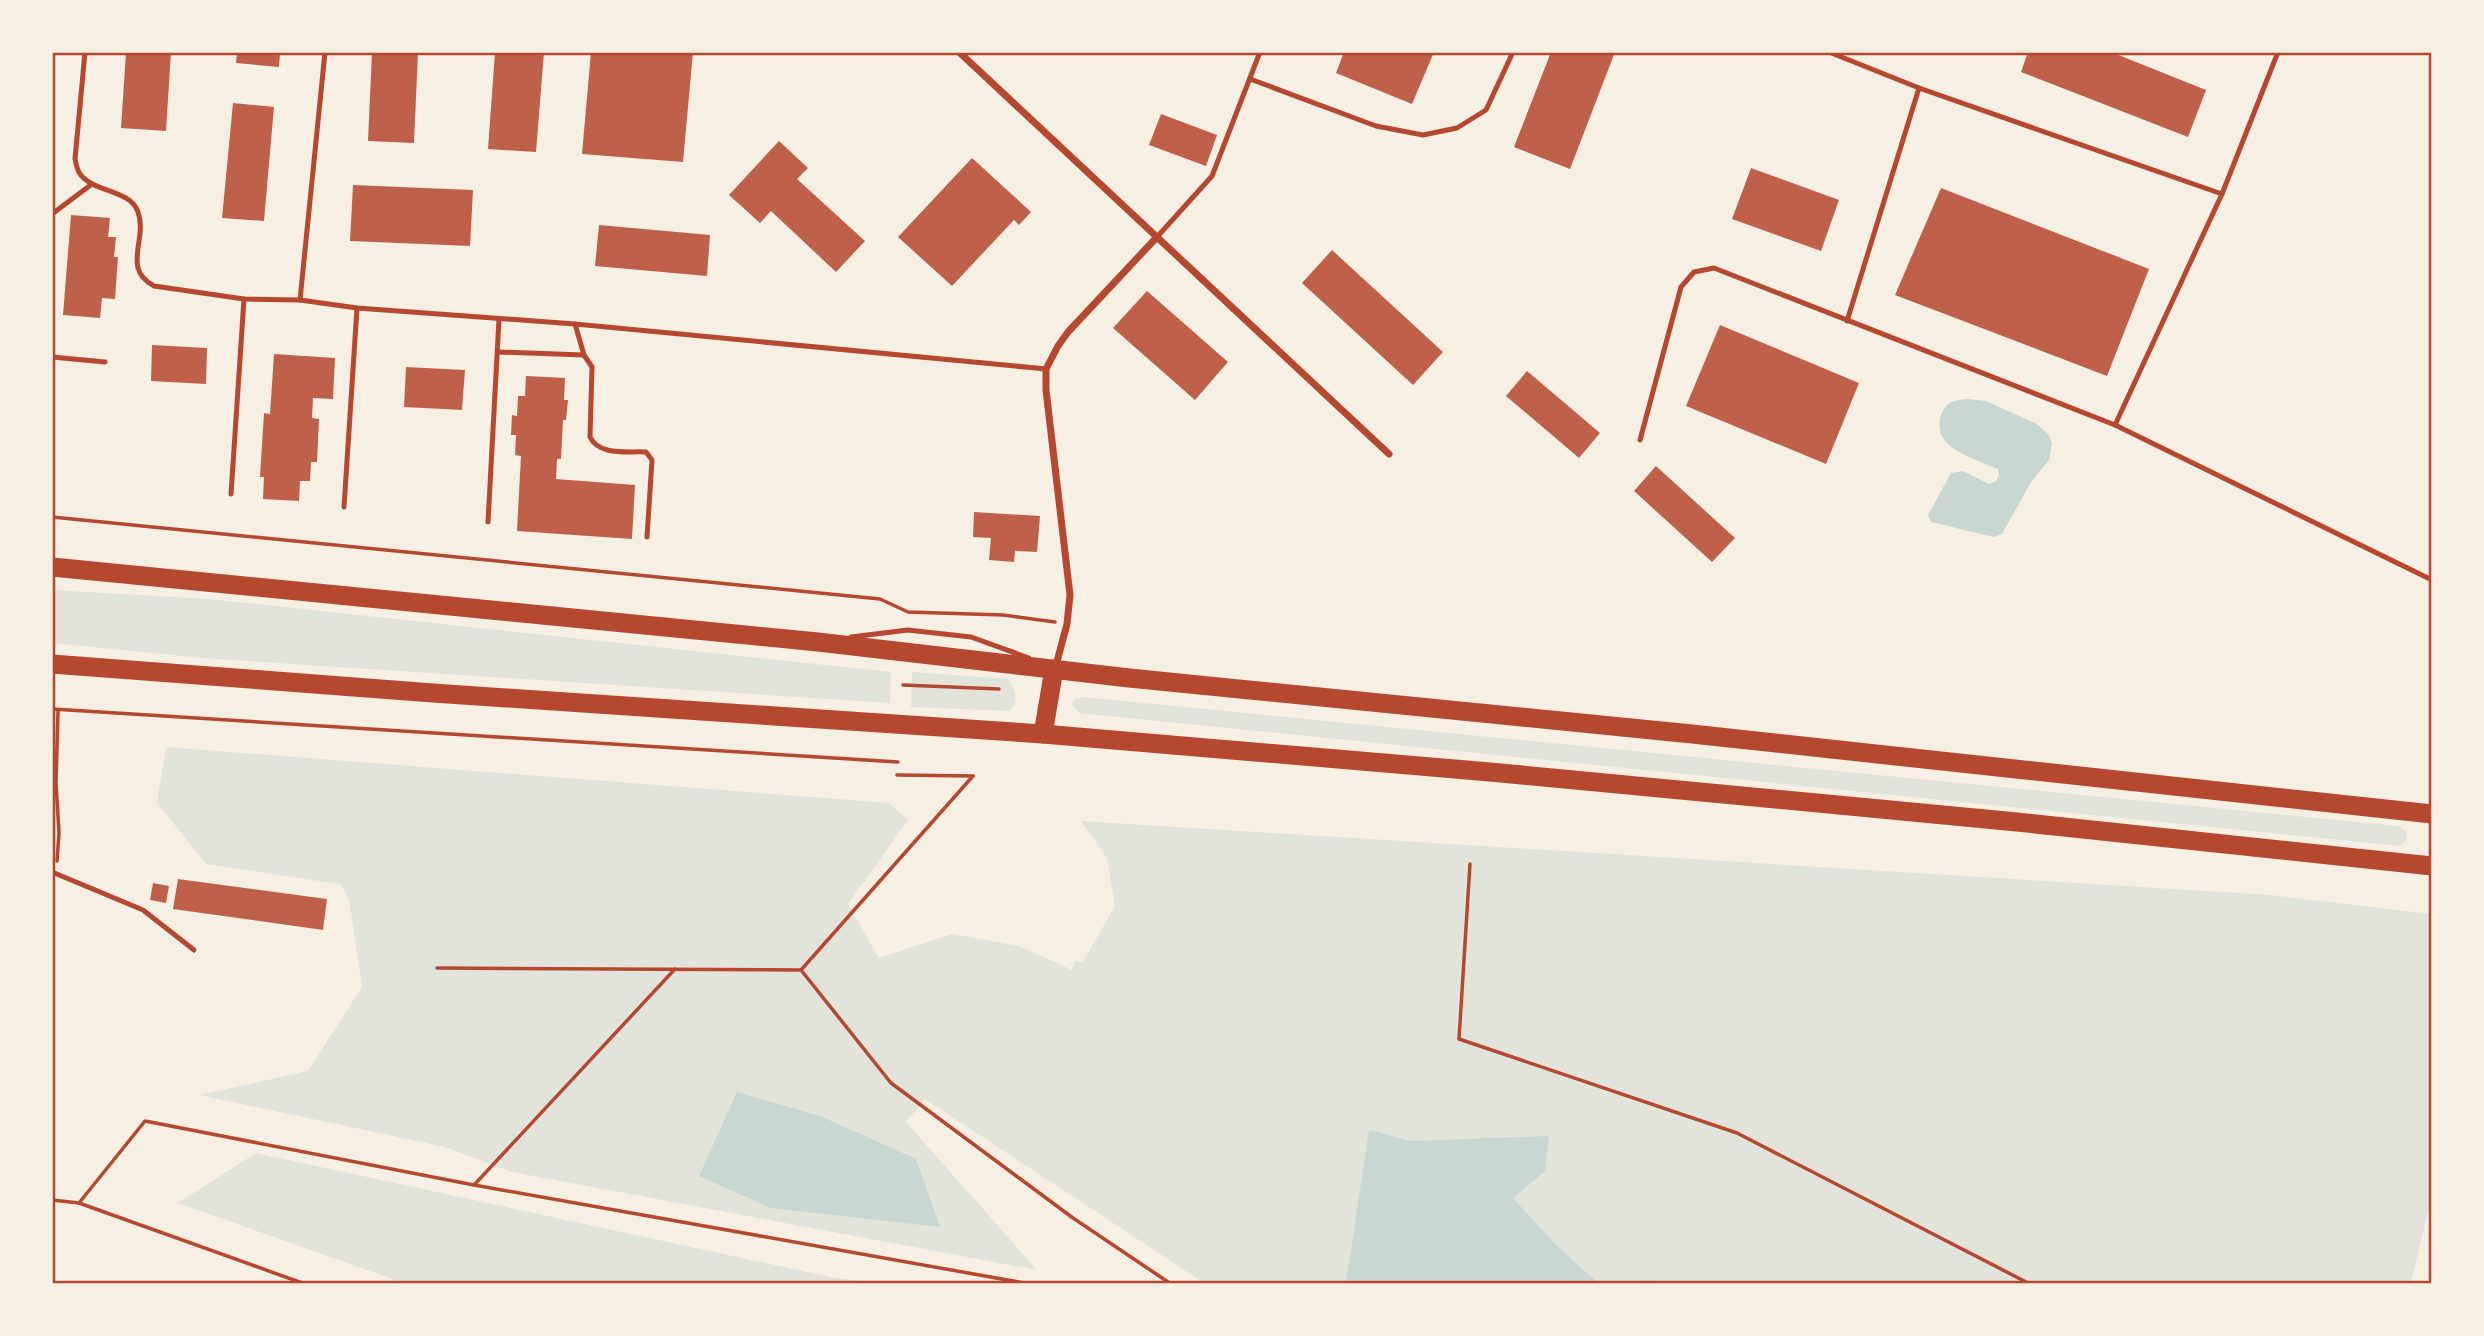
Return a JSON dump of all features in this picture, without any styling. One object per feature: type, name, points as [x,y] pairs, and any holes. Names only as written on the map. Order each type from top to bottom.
[{"type":"highway","points":[[52,567],[818,642],[2431,814]]},
{"type":"highway","points":[[52,664],[1044,734],[2004,820],[2431,866]]},
{"type":"highway","points":[[1044,734],[1055,669]]},
{"type":"street","points":[[960,52],[1389,454]]},
{"type":"street","points":[[1055,669],[1067,624],[1069,587],[1046,404],[1046,369],[1068,332],[1157,237]]},
{"type":"lane","points":[[85,52],[75,159],[80,174],[92,184],[132,201],[138,212],[140,226],[136,268],[143,280],[154,286],[244,299],[300,300],[357,308],[575,324],[1046,369]]},
{"type":"lane","points":[[300,300],[325,52]]},
{"type":"lane","points":[[1157,237],[1212,176],[1261,52]]},
{"type":"lane","points":[[1250,79],[1376,126],[1423,135],[1457,128],[1486,110],[1513,52]]},
{"type":"lane","points":[[1829,52],[1919,88],[2222,194]]},
{"type":"lane","points":[[2115,425],[2222,194],[2278,52]]},
{"type":"lane","points":[[1847,321],[1919,88]]},
{"type":"lane","points":[[52,214],[92,184]]},
{"type":"lane","points":[[1640,440],[1681,287],[1693,272],[1714,268],[2115,425],[2431,580]]},
{"type":"lane","points":[[231,494],[244,299]]},
{"type":"lane","points":[[344,507],[357,308]]},
{"type":"lane","points":[[488,522],[499,319]]},
{"type":"lane","points":[[575,324],[584,355],[592,367],[590,437],[594,445],[601,449],[646,452],[652,460],[647,537]]},
{"type":"lane","points":[[498,352],[584,355]]},
{"type":"lane","points":[[52,357],[105,362]]},
{"type":"lane","points":[[54,873],[143,910],[194,950]]},
{"type":"path","points":[[52,517],[880,599],[908,612],[1003,615],[1067,624]]},
{"type":"path","points":[[902,685],[999,689]]},
{"type":"path","points":[[52,709],[898,762]]},
{"type":"path","points":[[54,873],[59,833],[56,783],[58,711]]},
{"type":"path","points":[[437,968],[801,970],[974,776],[897,775]]},
{"type":"path","points":[[1471,864],[1458,1039],[1737,1133],[2030,1283]]},
{"type":"path","points":[[474,1185],[675,969]]},
{"type":"path","points":[[801,970],[891,1083],[1073,1218],[1171,1283]]},
{"type":"path","points":[[79,1203],[145,1121],[474,1185],[1030,1283]]},
{"type":"path","points":[[52,1199],[79,1203],[305,1283]]},
{"type":"shaded area","points":[[1968,399],[1986,401],[2037,424],[2048,434],[2052,443],[2049,460],[2031,482],[2002,534],[1994,537],[1931,522],[1928,515],[1951,473],[1963,471],[1989,484],[1999,476],[1998,469],[1956,450],[1942,436],[1939,426],[1941,415],[1948,404]]},
{"type":"shaded area","points":[[52,590],[209,599],[891,672],[890,703],[202,658],[53,643]]},
{"type":"shaded area","points":[[912,672],[1008,679],[1015,691],[1015,703],[1010,711],[911,707]]},
{"type":"shaded area","points":[[1082,697],[2398,826],[2406,831],[2407,839],[2400,846],[1079,713],[1071,704],[1074,699]]},
{"type":"shaded area","points":[[166,747],[889,803],[908,820],[848,904],[879,958],[952,934],[1019,946],[1072,970],[1075,961],[1083,962],[1115,906],[1107,858],[1081,821],[2270,895],[2431,914],[2431,1199],[2411,1283],[1204,1283],[925,1099],[906,1122],[1037,1270],[512,1172],[445,1147],[200,1095],[308,1071],[362,987],[349,899],[340,884],[206,864],[157,803]]},
{"type":"shaded area","points":[[737,1092],[820,1116],[916,1159],[940,1227],[770,1208],[699,1176]]},
{"type":"shaded area","points":[[1369,1130],[1411,1141],[1549,1136],[1545,1171],[1513,1198],[1556,1245],[1598,1283],[1346,1283]]},
{"type":"shaded area","points":[[256,1153],[835,1278],[881,1283],[404,1283],[178,1203]]},
{"type":"shaded area","points":[[1654,1280],[1653,1283],[1598,1283]]},
{"type":"building","points":[[126,52],[171,52],[166,131],[121,128]]},
{"type":"building","points":[[237,52],[280,52],[279,67],[236,63]]},
{"type":"building","points":[[372,52],[418,52],[414,143],[368,141]]},
{"type":"building","points":[[495,52],[544,52],[536,152],[488,149]]},
{"type":"building","points":[[591,52],[693,52],[683,162],[582,154]]},
{"type":"building","points":[[1344,52],[1434,52],[1412,104],[1336,73]]},
{"type":"building","points":[[1551,52],[1615,52],[1570,169],[1514,147]]},
{"type":"building","points":[[2028,52],[2111,52],[2206,90],[2188,137],[2021,72]]},
{"type":"building","points":[[233,103],[274,107],[264,221],[222,218]]},
{"type":"building","points":[[1161,114],[1217,135],[1206,166],[1149,145]]},
{"type":"building","points":[[779,141],[808,168],[797,179],[865,241],[836,272],[771,211],[760,223],[729,195]]},
{"type":"building","points":[[972,158],[1031,212],[1019,225],[1014,220],[952,286],[898,237]]},
{"type":"building","points":[[1751,168],[1839,200],[1821,251],[1732,219]]},
{"type":"building","points":[[353,185],[473,190],[470,246],[350,241]]},
{"type":"building","points":[[1941,188],[2149,269],[2107,376],[1895,295]]},
{"type":"building","points":[[71,215],[110,218],[108,237],[116,237],[114,257],[118,257],[115,299],[102,298],[100,318],[63,315]]},
{"type":"building","points":[[599,225],[710,235],[707,276],[595,266]]},
{"type":"building","points":[[1332,250],[1443,352],[1413,385],[1302,283]]},
{"type":"building","points":[[1147,291],[1228,362],[1195,400],[1113,328]]},
{"type":"building","points":[[1720,325],[1859,383],[1826,464],[1686,406]]},
{"type":"building","points":[[152,345],[207,348],[206,384],[151,381]]},
{"type":"building","points":[[274,354],[335,358],[333,399],[313,398],[312,418],[319,419],[317,462],[311,462],[310,481],[300,481],[299,501],[263,499],[264,477],[260,477],[264,413],[270,414]]},
{"type":"building","points":[[406,367],[465,370],[462,410],[404,407]]},
{"type":"building","points":[[1527,371],[1600,433],[1579,458],[1506,396]]},
{"type":"building","points":[[526,376],[565,378],[564,400],[568,400],[556,479],[635,485],[632,539],[517,531],[521,456],[515,455],[516,435],[511,435],[512,415],[517,416],[518,396],[525,396]]},
{"type":"building","points":[[1656,466],[1735,538],[1712,562],[1634,491]]},
{"type":"building","points":[[974,512],[1040,516],[1037,552],[1015,551],[1014,562],[989,560],[991,538],[973,537]]},
{"type":"building","points":[[178,879],[327,899],[323,930],[173,909]]},
{"type":"building","points":[[153,883],[169,886],[166,903],[150,900]]}]
